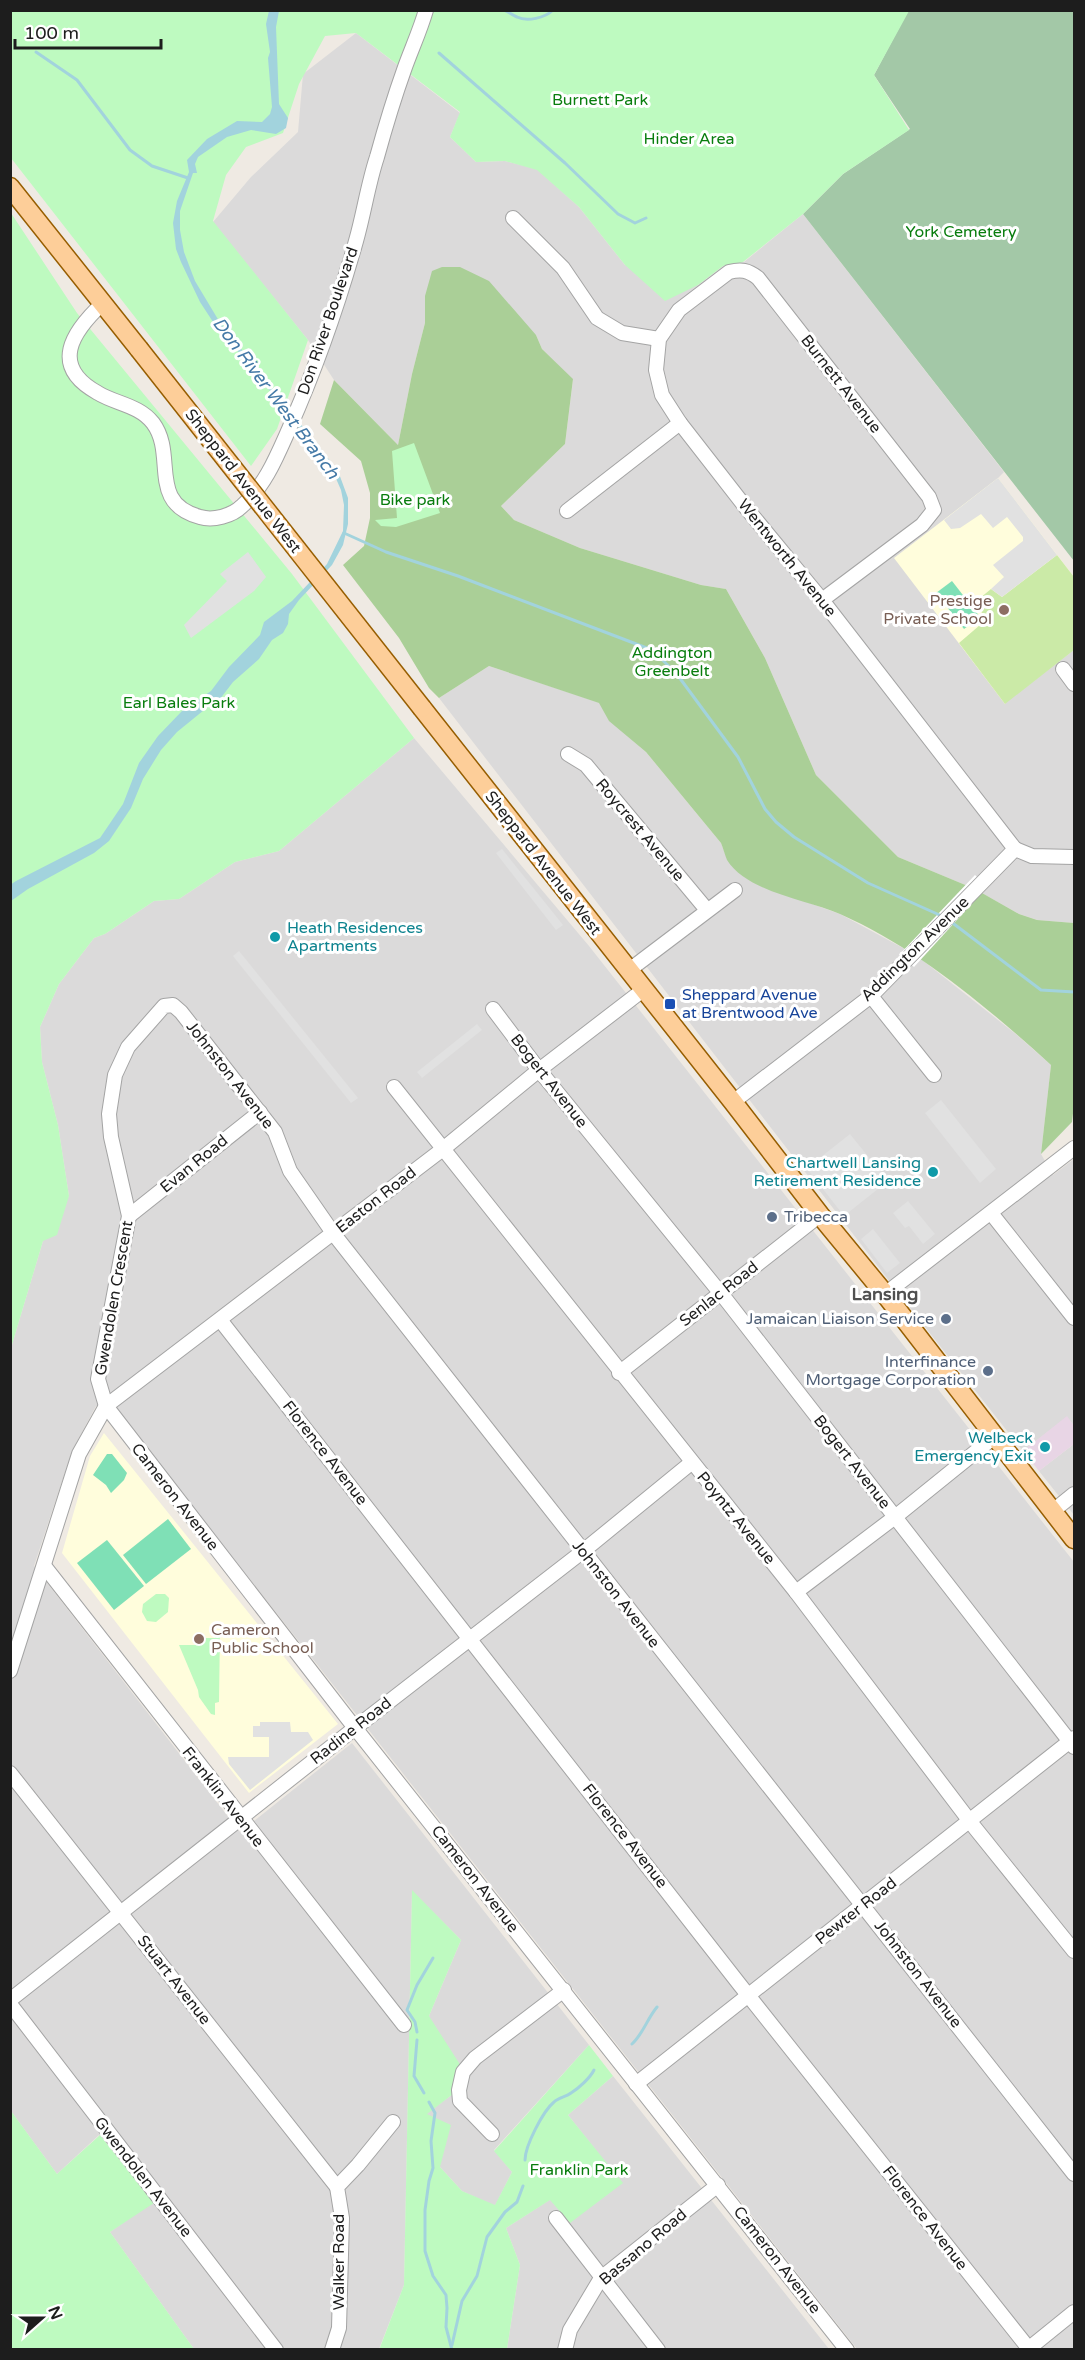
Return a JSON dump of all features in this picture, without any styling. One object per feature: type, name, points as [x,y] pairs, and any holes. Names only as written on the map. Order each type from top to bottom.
[{"type":"main road","name":"Sheppard Avenue West","points":[[10,187],[140,349],[820,1215],[885,1294],[1074,1539]]},
{"type":"street","name":"Don River Boulevard","points":[[103,303],[89,316],[71,341],[69,357],[76,375],[85,385],[99,394],[136,409],[154,424],[160,440],[168,492],[173,502],[181,509],[207,519],[224,516],[242,507],[266,478],[303,398],[356,241],[376,159],[400,81],[426,10]]},
{"type":"street","points":[[513,218],[564,268],[597,318],[622,333],[659,339]]},
{"type":"street","name":"Wentworth Avenue","points":[[738,269],[729,272],[679,310],[659,339],[656,370],[662,395],[680,423],[822,600],[1015,849]]},
{"type":"street","name":"Burnett Avenue","points":[[738,269],[749,271],[758,278],[929,497],[934,510],[922,525],[822,600]]},
{"type":"street","points":[[567,511],[680,423]]},
{"type":"street","points":[[1063,669],[1074,684]]},
{"type":"street","name":"Roycrest Avenue","points":[[568,754],[586,765],[708,910]]},
{"type":"street","points":[[1015,849],[1032,856],[1074,857]]},
{"type":"street","name":"Addington Avenue","points":[[733,1102],[871,996],[1015,849]]},
{"type":"street","points":[[628,971],[735,890]]},
{"type":"street","name":"Easton Road","points":[[106,1406],[221,1321],[643,990]]},
{"type":"street","points":[[871,996],[934,1075]]},
{"type":"street","name":"Johnston Avenue","points":[[173,1005],[275,1132],[290,1171],[333,1233],[1074,2174]]},
{"type":"street","name":"Gwendolen Crescent","points":[[106,1406],[98,1378],[129,1216],[111,1137],[109,1114],[115,1075],[129,1047],[164,1006],[173,1005]]},
{"type":"street","name":"Bogert Avenue","points":[[493,1009],[1073,1742]]},
{"type":"street","name":"Poyntz Avenue","points":[[394,1087],[619,1373],[796,1592],[971,1821],[1074,1951]]},
{"type":"street","name":"Evan Road","points":[[129,1216],[260,1112]]},
{"type":"street","points":[[885,1294],[1074,1148]]},
{"type":"street","points":[[991,1213],[1074,1318]]},
{"type":"street","name":"Senlac Road","points":[[619,1373],[820,1215]]},
{"type":"street","name":"Florence Avenue","points":[[221,1321],[748,1995],[1029,2349]]},
{"type":"street","points":[[10,1671],[45,1567],[79,1454],[106,1406]]},
{"type":"street","name":"Cameron Avenue","points":[[106,1406],[354,1728],[847,2349]]},
{"type":"street","points":[[796,1592],[895,1517],[994,1437]]},
{"type":"street","name":"Radine Road","points":[[10,2000],[354,1728],[582,1552],[691,1463]]},
{"type":"street","points":[[1053,1511],[1074,1494]]},
{"type":"street","name":"Franklin Avenue","points":[[45,1567],[404,2025]]},
{"type":"street","name":"Pewter Road","points":[[636,2084],[1073,1742]]},
{"type":"street","name":"Stuart Avenue","points":[[10,1773],[337,2187]]},
{"type":"street","points":[[492,2134],[460,2101],[459,2090],[463,2072],[476,2058],[564,1990]]},
{"type":"street","name":"Gwendolen Avenue","points":[[10,2004],[276,2349]]},
{"type":"street","points":[[337,2187],[393,2122]]},
{"type":"street","name":"Bassano Road","points":[[565,2349],[570,2330],[601,2278],[718,2185]]},
{"type":"street","name":"Walker Road","points":[[332,2349],[339,2328],[342,2218],[337,2187]]},
{"type":"street","points":[[556,2218],[658,2349]]},
{"type":"street","points":[[1029,2349],[1074,2312]]},
{"type":"shaded area","points":[[356,33],[460,113],[450,137],[476,162],[505,161],[537,169],[579,207],[625,265],[698,285],[723,266],[732,262],[744,262],[803,214],[1004,472],[998,478],[1005,703],[1074,650],[1074,923],[1037,920],[1019,914],[975,889],[898,857],[816,775],[765,658],[726,589],[701,585],[580,548],[514,520],[501,506],[565,444],[573,380],[542,349],[536,335],[425,296],[425,323],[398,445],[334,380],[308,340],[213,222],[251,177],[298,132],[303,74]]},
{"type":"shaded area","name":"Prestige Private School","points":[[998,478],[1074,577],[1005,704],[894,558]]},
{"type":"shaded area","points":[[998,478],[1057,555],[1002,597],[991,589],[1004,577],[993,565],[1023,541],[1023,537],[1007,517],[993,528],[981,514],[960,528],[951,529],[944,520]]},
{"type":"shaded area","points":[[248,552],[266,577],[254,591],[191,638],[184,625],[227,581],[220,574]]},
{"type":"shaded area","points":[[489,666],[600,703],[609,720],[646,752],[721,843],[728,861],[762,886],[840,914],[916,955],[1051,1065],[1041,1154],[1053,1175],[1074,1159],[1074,1426],[1067,1417],[1023,1451],[439,698]]},
{"type":"shaded area","points":[[414,738],[589,946],[1074,1562],[1074,2349],[857,2349],[121,1416],[96,1406],[72,1451],[34,1566],[240,1832],[352,1743],[589,2045],[494,2150],[512,2172],[495,2206],[462,2191],[440,2167],[426,2114],[453,2094],[429,2016],[461,1940],[412,1891],[404,2285],[379,2349],[194,2349],[110,2232],[153,2202],[99,2135],[57,2174],[11,2111],[11,1348],[43,1241],[69,1196],[58,1125],[42,1062],[40,1027],[59,984],[94,938],[105,934],[154,901],[179,899],[235,862],[279,851]]},
{"type":"shaded area","points":[[502,849],[563,925],[556,930],[496,853]]},
{"type":"shaded area","points":[[239,951],[358,1098],[351,1103],[233,956]]},
{"type":"shaded area","points":[[477,1024],[482,1030],[422,1078],[417,1072]]},
{"type":"shaded area","points":[[941,1100],[996,1169],[980,1183],[925,1113]]},
{"type":"shaded area","points":[[850,1134],[888,1181],[844,1216],[808,1170],[813,1166],[812,1164]]},
{"type":"shaded area","points":[[908,1201],[935,1234],[923,1244],[909,1226],[905,1228],[893,1213]]},
{"type":"shaded area","points":[[873,1229],[900,1263],[887,1273],[861,1239]]},
{"type":"shaded area","points":[[1067,1416],[1074,1426],[1074,1444],[1039,1471],[1023,1451]]},
{"type":"shaded area","name":"Cameron Public School","points":[[104,1433],[338,1724],[249,1793],[62,1553],[90,1456]]},
{"type":"shaded area","points":[[1074,1444],[1074,1515],[1039,1471]]},
{"type":"shaded area","points":[[260,1722],[290,1722],[291,1732],[308,1732],[313,1740],[250,1790],[229,1764],[228,1757],[269,1757],[269,1737],[253,1737],[253,1726],[260,1726]]},
{"type":"shaded area","points":[[613,2076],[829,2349],[507,2349],[520,2265],[506,2228],[551,2199],[622,2183],[568,2115]]},
{"type":"green space","name":"Hinder Area","points":[[11,11],[909,11],[874,75],[909,130],[843,174],[803,214],[743,262],[723,266],[698,285],[665,301],[625,265],[579,207],[537,170],[505,161],[476,162],[450,137],[460,112],[356,33],[325,36],[299,84],[283,133],[246,147],[226,175],[213,221],[308,340],[277,429],[251,466],[11,158]]},
{"type":"green space","name":"York Cemetery","points":[[908,11],[1074,11],[1074,561],[803,214],[843,174],[910,129],[874,75]]},
{"type":"green space","name":"Earl Bales Park","points":[[11,213],[77,313],[292,574],[414,738],[279,851],[235,862],[179,899],[154,901],[105,934],[94,938],[59,984],[40,1027],[42,1062],[58,1125],[69,1196],[57,1235],[43,1241],[11,1348]]},
{"type":"green space","name":"Addington Greenbelt","points":[[442,267],[460,267],[489,281],[536,335],[542,349],[573,379],[565,444],[501,506],[514,520],[580,548],[701,585],[726,589],[765,658],[816,775],[898,857],[975,889],[1019,914],[1037,920],[1074,923],[1074,1105],[1072,1122],[1041,1154],[1051,1065],[1003,1022],[925,962],[869,928],[840,914],[779,894],[748,880],[736,871],[727,860],[721,843],[646,752],[609,721],[599,703],[489,666],[439,698],[429,688],[399,638],[343,565],[364,546],[370,518],[370,493],[361,461],[320,424],[334,380],[398,445],[425,323],[425,296],[432,271]]},
{"type":"green space","name":"Bike park","points":[[414,443],[440,513],[396,527],[381,526],[375,520],[397,518],[392,451]]},
{"type":"green space","points":[[1057,555],[1074,577],[1074,650],[1005,704],[959,643],[987,619],[974,603],[991,589],[1002,597]]},
{"type":"green space","points":[[952,581],[980,617],[964,629],[936,593]]},
{"type":"green space","points":[[107,1454],[112,1454],[127,1473],[124,1480],[111,1493],[106,1485],[93,1475]]},
{"type":"green space","points":[[168,1519],[191,1549],[146,1584],[123,1555]]},
{"type":"green space","points":[[107,1540],[144,1586],[114,1610],[77,1563]]},
{"type":"green space","points":[[156,1594],[165,1594],[169,1598],[168,1612],[156,1622],[147,1621],[142,1612],[143,1604]]},
{"type":"green space","points":[[215,1631],[220,1631],[219,1702],[215,1703],[215,1715],[211,1714],[199,1697],[179,1645],[200,1645],[203,1638],[215,1638]]},
{"type":"green space","name":"Franklin Park","points":[[412,1890],[461,1940],[429,2016],[461,2066],[453,2094],[427,2114],[451,2125],[440,2167],[462,2191],[495,2205],[512,2172],[494,2151],[589,2045],[613,2076],[568,2115],[623,2183],[570,2223],[550,2200],[506,2228],[520,2265],[507,2349],[379,2350],[404,2285]]},
{"type":"green space","points":[[11,2111],[57,2174],[100,2135],[154,2203],[110,2232],[194,2349],[11,2349]]},
{"type":"water","name":"Don River West Branch","points":[[269,11],[279,11],[276,27],[279,104],[288,118],[286,128],[276,134],[251,130],[227,137],[198,157],[195,164],[197,173],[193,173],[180,211],[180,230],[184,252],[195,281],[219,321],[338,471],[348,498],[348,524],[343,545],[332,565],[289,614],[288,624],[283,633],[272,640],[259,659],[233,682],[220,699],[177,732],[161,750],[143,779],[131,808],[109,841],[94,853],[28,889],[11,901],[10,885],[100,838],[123,804],[139,763],[158,736],[182,711],[211,691],[229,667],[260,635],[264,622],[292,601],[327,564],[343,531],[344,505],[334,474],[250,365],[217,328],[200,302],[176,249],[173,223],[177,201],[189,172],[187,160],[207,139],[237,121],[262,122],[270,114],[272,107],[268,58],[270,52],[266,24]]},
{"type":"pier","points":[[975,875],[987,887],[914,967],[899,955]]},
{"type":"waterway","points":[[504,10],[526,19],[541,17],[553,10]]},
{"type":"waterway","points":[[36,52],[77,80],[130,150],[152,166],[188,178]]},
{"type":"waterway","points":[[439,53],[565,163],[618,214],[635,223],[646,218]]},
{"type":"waterway","points":[[344,533],[386,552],[458,576],[652,650],[676,673],[738,757],[765,809],[776,822],[794,837],[868,883],[944,917]]},
{"type":"waterway","points":[[950,921],[1041,990],[1074,992]]},
{"type":"waterway","points":[[417,2032],[415,2022],[407,2010],[417,1985],[433,1958]]},
{"type":"waterway","points":[[632,2044],[657,2007]]},
{"type":"waterway","points":[[417,2040],[414,2076],[424,2093]]},
{"type":"waterway","points":[[525,2160],[531,2138],[550,2107],[556,2100],[577,2088],[594,2070]]},
{"type":"waterway","points":[[429,2102],[435,2113],[431,2141],[433,2168],[425,2210],[425,2251],[433,2276],[446,2295],[446,2327],[452,2350]]},
{"type":"waterway","points":[[452,2345],[462,2301],[477,2276],[487,2237],[505,2212],[517,2202],[523,2186]]},
{"type":"place","name":"Prestige Private School","points":[[1004,610]]},
{"type":"place","name":"Heath Residences Apartments","points":[[275,937]]},
{"type":"place","name":"Sheppard Avenue at Brentwood Ave","points":[[670,1004]]},
{"type":"place","name":"Chartwell Lansing Retirement Residence","points":[[933,1172]]},
{"type":"place","name":"Tribecca","points":[[772,1217]]},
{"type":"place","name":"Jamaican Liaison Service","points":[[946,1319]]},
{"type":"place","name":"Interfinance Mortgage Corporation","points":[[988,1371]]},
{"type":"place","name":"Welbeck Emergency Exit","points":[[1045,1447]]},
{"type":"place","name":"Cameron Public School","points":[[199,1639]]},
{"type":"district","name":"Lansing","points":[[885,1294]]},
{"type":"park label","name":"Burnett Park","points":[[600,100]]}]
